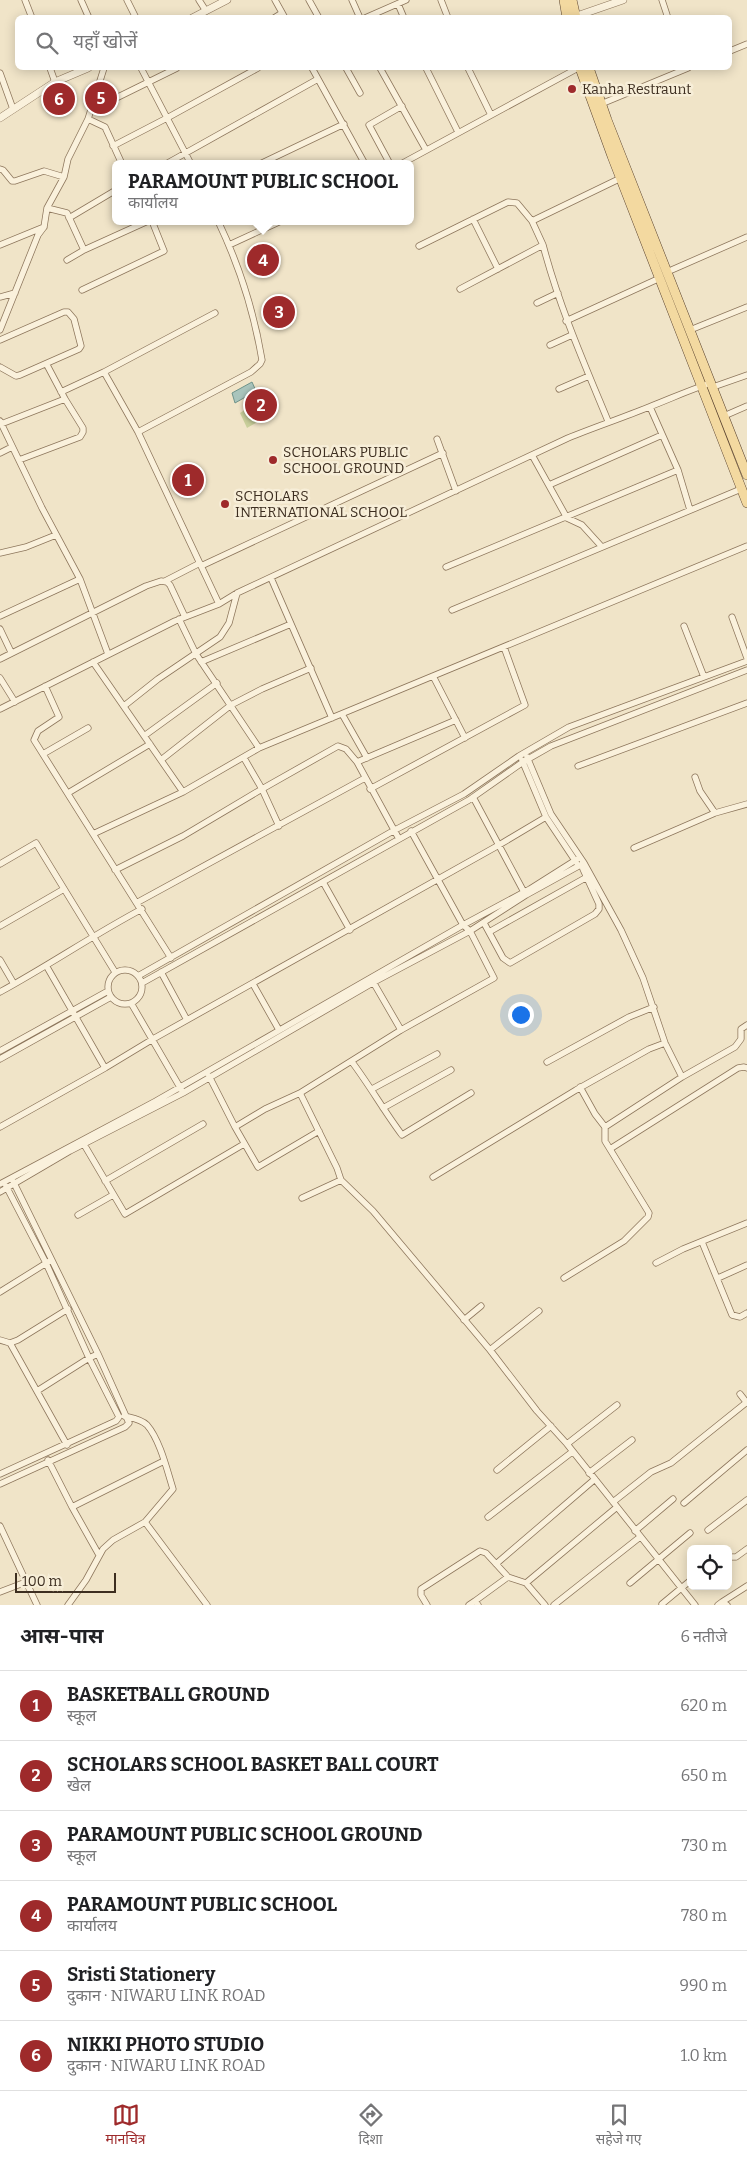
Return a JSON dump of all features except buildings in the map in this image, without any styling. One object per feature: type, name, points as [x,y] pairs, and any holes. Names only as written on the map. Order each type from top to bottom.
[{"type":"main road","points":[[564,0],[566,15]]},
{"type":"main road","points":[[572,0],[576,15]]},
{"type":"main road","points":[[580,70],[621,178],[646,228]]},
{"type":"main road","points":[[590,70],[702,386],[747,503]]},
{"type":"main road","points":[[664,275],[690,330],[747,472]]},
{"type":"street","points":[[25,0],[31,15]]},
{"type":"street","points":[[81,0],[88,15]]},
{"type":"street","points":[[127,0],[134,15]]},
{"type":"street","points":[[199,0],[206,11]]},
{"type":"street","points":[[198,15],[227,0]]},
{"type":"street","points":[[275,0],[284,15]]},
{"type":"street","points":[[309,0],[317,15]]},
{"type":"street","points":[[352,0],[359,15]]},
{"type":"street","points":[[372,15],[406,0]]},
{"type":"street","points":[[441,0],[447,15]]},
{"type":"street","points":[[582,15],[623,0]]},
{"type":"street","points":[[662,0],[667,15]]},
{"type":"street","points":[[398,4],[403,15]]},
{"type":"street","points":[[732,50],[747,44]]},
{"type":"street","points":[[51,70],[55,82]]},
{"type":"street","points":[[0,118],[55,82],[83,70]]},
{"type":"street","points":[[0,330],[38,235],[44,226],[48,208],[64,177],[68,159],[88,119],[103,70]]},
{"type":"street","points":[[142,70],[189,160]]},
{"type":"street","points":[[110,101],[173,70]]},
{"type":"street","points":[[112,146],[168,118],[254,70]]},
{"type":"street","points":[[313,70],[364,160]]},
{"type":"street","points":[[347,70],[360,93]]},
{"type":"street","points":[[381,70],[426,150]]},
{"type":"street","points":[[427,70],[458,132]]},
{"type":"street","points":[[469,70],[492,115]]},
{"type":"street","points":[[408,160],[575,70]]},
{"type":"street","points":[[601,104],[683,70]]},
{"type":"street","points":[[0,73],[13,109]]},
{"type":"street","points":[[174,160],[318,79]]},
{"type":"street","points":[[388,160],[369,125],[402,106]]},
{"type":"street","points":[[88,119],[105,127],[120,160]]},
{"type":"street","points":[[268,160],[344,124]]},
{"type":"street","points":[[0,168],[12,181],[44,171],[64,177]]},
{"type":"street","points":[[532,221],[621,178]]},
{"type":"street","points":[[69,218],[112,192]]},
{"type":"street","points":[[420,246],[508,202],[513,201],[517,203],[532,221],[544,245],[550,275],[558,293],[566,321],[608,421]]},
{"type":"street","points":[[48,208],[67,213],[84,250]]},
{"type":"street","points":[[473,219],[498,269]]},
{"type":"street","points":[[67,260],[84,250],[139,225]]},
{"type":"street","points":[[82,290],[164,251],[154,225]]},
{"type":"street","points":[[138,432],[251,372],[262,360],[254,317],[229,245],[220,225]]},
{"type":"street","points":[[229,245],[272,225]]},
{"type":"street","points":[[0,245],[44,226]]},
{"type":"street","points":[[566,321],[747,237]]},
{"type":"street","points":[[460,289],[544,245]]},
{"type":"street","points":[[0,297],[15,293]]},
{"type":"street","points":[[537,304],[558,293]]},
{"type":"street","points":[[690,330],[747,308]]},
{"type":"street","points":[[0,340],[59,314],[68,312],[74,318],[81,346],[79,349],[47,365],[16,376],[0,367]]},
{"type":"street","points":[[61,392],[104,372],[215,313]]},
{"type":"street","points":[[550,346],[572,335]]},
{"type":"street","points":[[19,460],[80,437],[83,432],[83,428],[47,365]]},
{"type":"street","points":[[104,372],[138,432],[218,604]]},
{"type":"street","points":[[0,709],[182,618],[218,604],[237,593],[608,421],[650,407],[702,386],[747,375]]},
{"type":"street","points":[[559,389],[589,376]]},
{"type":"street","points":[[65,399],[1,423],[56,535],[80,579],[108,654]]},
{"type":"street","points":[[724,416],[747,406]]},
{"type":"street","points":[[650,407],[678,470],[690,510]]},
{"type":"street","points":[[549,485],[662,435]]},
{"type":"street","points":[[437,439],[456,491]]},
{"type":"street","points":[[0,453],[12,447]]},
{"type":"street","points":[[0,659],[146,586],[165,582],[443,453]]},
{"type":"street","points":[[532,456],[567,518],[582,525],[602,547]]},
{"type":"street","points":[[446,567],[678,470]]},
{"type":"street","points":[[736,475],[747,472]]},
{"type":"street","points":[[452,610],[741,488]]},
{"type":"street","points":[[0,553],[26,547],[56,535]]},
{"type":"street","points":[[93,834],[183,792],[259,748],[747,546]]},
{"type":"street","points":[[271,578],[332,718]]},
{"type":"street","points":[[0,616],[80,579]]},
{"type":"street","points":[[165,582],[170,585],[196,654],[232,705],[259,748]]},
{"type":"street","points":[[124,706],[158,679],[220,637],[229,622],[237,593]]},
{"type":"street","points":[[138,976],[393,831],[464,794],[521,754],[569,727],[747,659],[732,617]]},
{"type":"street","points":[[201,662],[291,624]]},
{"type":"street","points":[[684,626],[704,677]]},
{"type":"street","points":[[0,629],[11,652]]},
{"type":"street","points":[[370,789],[524,705],[504,647]]},
{"type":"street","points":[[93,662],[183,792]]},
{"type":"street","points":[[161,760],[232,705],[262,689],[311,668]]},
{"type":"street","points":[[142,983],[473,797],[525,760],[551,746],[747,670]]},
{"type":"street","points":[[433,676],[465,738]]},
{"type":"street","points":[[0,678],[15,702]]},
{"type":"street","points":[[144,736],[216,683]]},
{"type":"street","points":[[45,686],[58,717],[35,734],[34,740],[115,870],[138,902],[171,958]]},
{"type":"street","points":[[578,766],[747,703]]},
{"type":"street","points":[[342,714],[367,758]]},
{"type":"street","points":[[357,762],[456,720]]},
{"type":"street","points":[[43,754],[88,728]]},
{"type":"street","points":[[68,793],[150,744]]},
{"type":"street","points":[[115,870],[183,836],[338,746],[346,749],[357,762],[370,789],[399,839]]},
{"type":"street","points":[[521,754],[551,814],[621,930],[654,1006],[665,1043],[682,1077]]},
{"type":"street","points":[[244,758],[262,789],[279,826]]},
{"type":"street","points":[[484,923],[502,958],[510,964],[595,914],[599,909],[599,904],[580,862],[546,816],[525,760]]},
{"type":"street","points":[[695,777],[700,791],[715,813]]},
{"type":"street","points":[[138,902],[365,778]]},
{"type":"street","points":[[473,797],[525,894]]},
{"type":"street","points":[[634,848],[715,813],[747,804]]},
{"type":"street","points":[[0,1127],[105,1068],[152,1039],[499,846],[546,816]]},
{"type":"street","points":[[236,1127],[265,1109],[300,1094],[401,1030],[494,978],[470,931],[463,924],[410,832]]},
{"type":"street","points":[[0,864],[36,843],[115,972]]},
{"type":"street","points":[[68,1605],[86,1580],[99,1555],[113,1540],[145,1522],[173,1489],[164,1461],[147,1425],[141,1421],[119,1415],[89,1358],[46,1263],[7,1188],[2,1183],[183,1093],[463,924],[525,894],[580,862]]},
{"type":"street","points":[[489,932],[587,877]]},
{"type":"street","points":[[323,882],[350,930]]},
{"type":"street","points":[[0,926],[64,889]]},
{"type":"street","points":[[0,1192],[82,1142],[279,1030],[372,980],[470,931],[525,894]]},
{"type":"street","points":[[0,992],[46,967],[92,936],[142,909]]},
{"type":"street","points":[[0,960],[14,984]]},
{"type":"street","points":[[46,967],[105,1068]]},
{"type":"street","points":[[128,970],[138,976],[142,983],[140,995],[131,1003],[120,1003],[110,994],[109,980],[115,972],[128,970]]},
{"type":"street","points":[[161,972],[187,1020]]},
{"type":"street","points":[[372,980],[401,1030]]},
{"type":"street","points":[[252,984],[279,1030]]},
{"type":"street","points":[[0,1059],[110,994]]},
{"type":"street","points":[[131,1003],[183,1093]]},
{"type":"street","points":[[547,1062],[629,1017],[654,1006]]},
{"type":"street","points":[[0,1051],[74,1014]]},
{"type":"street","points":[[605,1127],[682,1077],[735,1047],[741,1039],[742,1029],[747,1025]]},
{"type":"street","points":[[433,1177],[580,1087],[643,1052],[665,1043]]},
{"type":"street","points":[[372,1089],[436,1054]]},
{"type":"street","points":[[352,1062],[402,1135],[471,1092]]},
{"type":"street","points":[[610,1149],[738,1068],[747,1068]]},
{"type":"street","points":[[383,1108],[451,1070]]},
{"type":"street","points":[[207,1071],[244,1144],[258,1167],[319,1131]]},
{"type":"street","points":[[564,1278],[624,1241],[648,1218],[649,1212],[605,1141],[605,1127],[595,1114],[580,1087]]},
{"type":"street","points":[[300,1094],[337,1168],[341,1180],[373,1211],[490,1350],[696,1605]]},
{"type":"street","points":[[105,1181],[203,1124]]},
{"type":"street","points":[[82,1142],[125,1214],[244,1144]]},
{"type":"street","points":[[0,1484],[127,1426],[129,1423],[128,1417],[75,1306],[11,1177]]},
{"type":"street","points":[[302,1198],[341,1180]]},
{"type":"street","points":[[78,1215],[113,1195]]},
{"type":"street","points":[[656,1263],[747,1223]]},
{"type":"street","points":[[702,1242],[732,1315],[740,1317],[747,1313]]},
{"type":"street","points":[[0,1292],[52,1259]]},
{"type":"street","points":[[718,1278],[747,1266]]},
{"type":"street","points":[[10,1344],[75,1306]]},
{"type":"street","points":[[464,1320],[481,1306]]},
{"type":"street","points":[[490,1350],[539,1311]]},
{"type":"street","points":[[0,1340],[10,1344],[70,1452]]},
{"type":"street","points":[[37,1391],[98,1354]]},
{"type":"street","points":[[526,1583],[651,1472],[670,1463],[747,1402],[740,1394]]},
{"type":"street","points":[[567,1444],[617,1405]]},
{"type":"street","points":[[0,1474],[116,1421],[119,1415]]},
{"type":"street","points":[[496,1470],[551,1426]]},
{"type":"street","points":[[589,1473],[632,1440]]},
{"type":"street","points":[[684,1503],[747,1450]]},
{"type":"street","points":[[488,1517],[572,1452]]},
{"type":"street","points":[[45,1454],[99,1555]]},
{"type":"street","points":[[72,1507],[164,1461]]},
{"type":"street","points":[[496,1564],[595,1480]]},
{"type":"street","points":[[635,1531],[673,1499]]},
{"type":"street","points":[[708,1530],[747,1500]]},
{"type":"street","points":[[145,1522],[207,1605]]},
{"type":"street","points":[[0,1526],[2,1540],[37,1605]]},
{"type":"street","points":[[630,1583],[690,1533]]},
{"type":"street","points":[[554,1605],[640,1537]]},
{"type":"street","points":[[732,1557],[736,1557],[747,1549]]},
{"type":"street","points":[[427,1605],[421,1595],[421,1589],[472,1555],[483,1552],[508,1577],[526,1583],[545,1605]]},
{"type":"street","points":[[469,1605],[477,1603],[508,1577]]},
{"type":"street","points":[[0,1592],[26,1582]]},
{"type":"street","points":[[662,1604],[687,1583]]},
{"type":"street","points":[[722,1604],[747,1586]]},
{"type":"green space","points":[[265,397],[273,413],[247,428],[240,413]]},
{"type":"water","points":[[252,382],[256,391],[235,403],[232,393]]},
{"type":"place","name":"Kanha Restraunt","points":[[572,89]]},
{"type":"place","name":"Sristi Stationery","points":[[101,98]]},
{"type":"place","name":"NIKKI PHOTO STUDIO","points":[[59,99]]},
{"type":"place","name":"PARAMOUNT PUBLIC SCHOOL","points":[[263,260]]},
{"type":"place","name":"PARAMOUNT PUBLIC SCHOOL GROUND","points":[[279,312]]},
{"type":"place","name":"SCHOLARS SCHOOL BASKET BALL COURT","points":[[261,405]]},
{"type":"place","name":"SCHOLARS PUBLIC SCHOOL GROUND","points":[[273,460]]},
{"type":"place","name":"BASKETBALL GROUND","points":[[188,480]]},
{"type":"place","name":"SCHOLARS INTERNATIONAL SCHOOL","points":[[225,504]]}]
